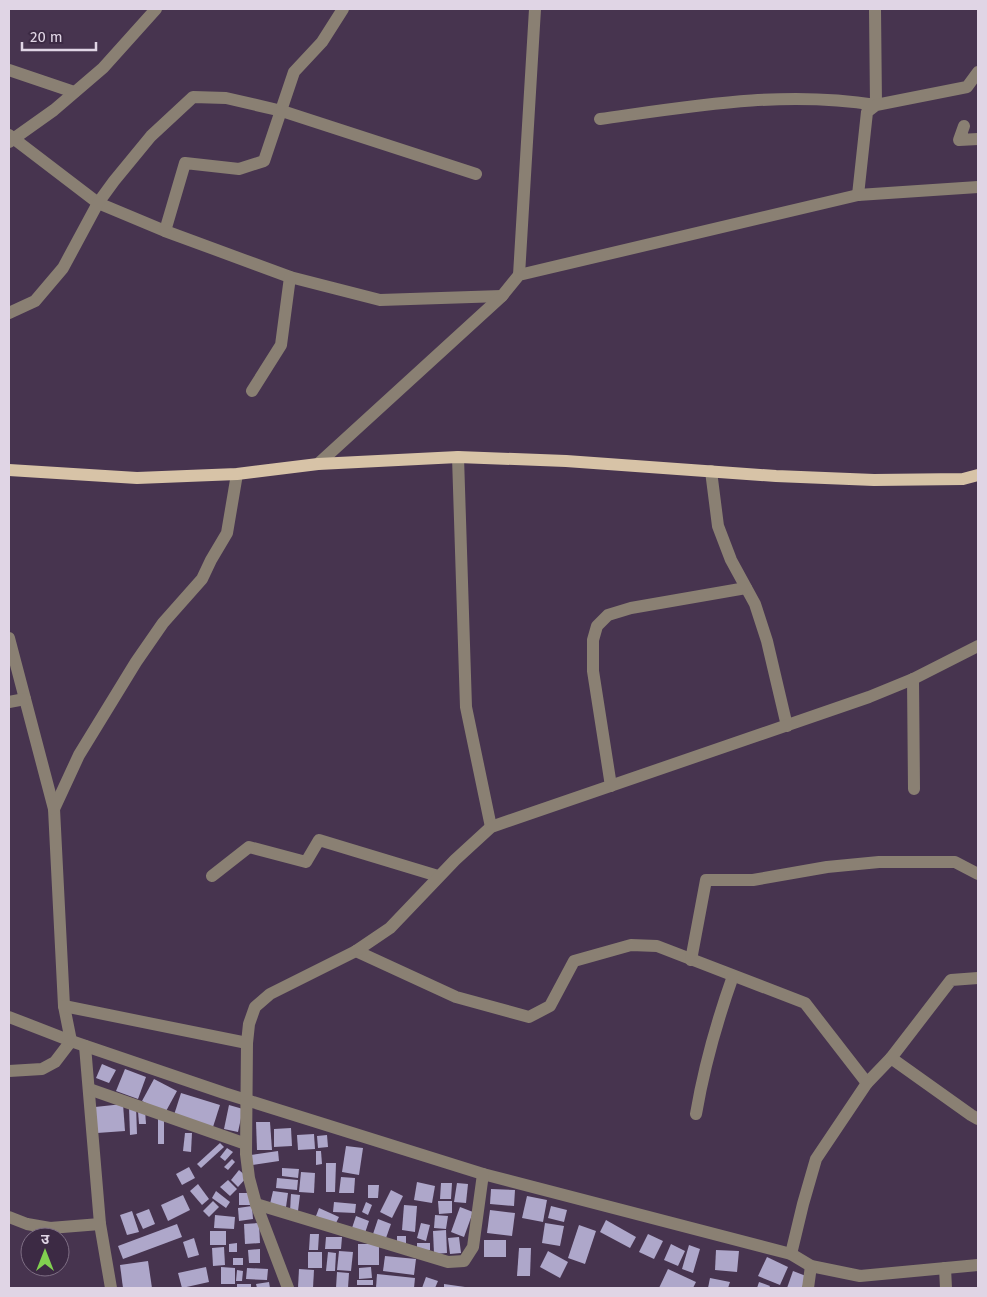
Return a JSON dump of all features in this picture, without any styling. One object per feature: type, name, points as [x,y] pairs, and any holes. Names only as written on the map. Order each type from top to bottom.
[{"type":"main road","points":[[9,470],[136,478],[237,474],[318,464],[458,457],[566,460],[711,471],[874,480],[963,479],[978,476]]},
{"type":"street","points":[[156,9],[103,68],[74,92],[11,138],[98,203],[165,231],[290,277],[380,300],[502,296]]},
{"type":"street","points":[[165,231],[185,163],[240,169],[264,161],[294,72],[322,42],[343,9]]},
{"type":"street","points":[[318,464],[502,296],[519,275],[535,9]]},
{"type":"street","points":[[875,9],[876,106]]},
{"type":"street","points":[[9,70],[74,92]]},
{"type":"street","points":[[858,195],[866,112],[876,106],[967,87],[978,72]]},
{"type":"street","points":[[9,313],[35,301],[63,268],[98,203],[151,136],[192,97],[226,98],[282,111],[476,174]]},
{"type":"street","points":[[600,119],[747,100],[850,101],[876,106]]},
{"type":"street","points":[[964,126],[959,140],[978,139]]},
{"type":"street","points":[[519,275],[858,195],[978,187]]},
{"type":"street","points":[[252,392],[281,345],[290,277]]},
{"type":"street","points":[[458,457],[466,707],[491,827]]},
{"type":"street","points":[[711,471],[718,526],[732,560],[755,604],[767,640],[788,726]]},
{"type":"street","points":[[54,809],[79,755],[136,662],[162,623],[202,579],[210,560],[227,533],[237,474]]},
{"type":"street","points":[[611,786],[593,671],[593,640],[597,626],[608,614],[631,608],[746,588]]},
{"type":"street","points":[[9,638],[54,809],[64,1006],[71,1041],[55,1062],[42,1069],[9,1071]]},
{"type":"street","points":[[288,1288],[256,1204],[249,1178],[246,1144],[247,1043],[249,1024],[255,1007],[270,994],[356,951],[390,928],[438,876],[491,827],[869,697],[913,679],[978,646]]},
{"type":"street","points":[[913,679],[914,789]]},
{"type":"street","points":[[9,702],[25,699]]},
{"type":"street","points":[[212,876],[249,846],[306,862],[319,840],[438,876]]},
{"type":"street","points":[[691,960],[706,880],[753,880],[827,867],[879,862],[955,862],[978,874]]},
{"type":"street","points":[[356,951],[456,997],[529,1017],[550,1006],[574,961],[631,945],[657,946],[805,1003],[867,1083]]},
{"type":"street","points":[[696,1114],[702,1080],[717,1020],[733,976]]},
{"type":"street","points":[[791,1254],[816,1159],[867,1083],[891,1058],[951,980],[978,978]]},
{"type":"street","points":[[64,1006],[247,1043]]},
{"type":"street","points":[[9,1017],[85,1046],[247,1101],[483,1174],[791,1254],[810,1266],[860,1276],[978,1265]]},
{"type":"street","points":[[85,1046],[100,1224],[112,1288]]},
{"type":"street","points":[[891,1058],[971,1116],[978,1119]]},
{"type":"street","points":[[88,1089],[246,1144]]},
{"type":"street","points":[[256,1204],[448,1262],[464,1261],[473,1247],[483,1174]]},
{"type":"street","points":[[9,1216],[27,1224],[50,1228],[100,1224]]},
{"type":"street","points":[[808,1288],[810,1266]]},
{"type":"street","points":[[945,1268],[946,1288]]},
{"type":"building","points":[[102,1064],[116,1070],[109,1083],[96,1078]]},
{"type":"building","points":[[125,1069],[146,1077],[138,1099],[116,1091]]},
{"type":"building","points":[[154,1079],[177,1091],[165,1113],[142,1101]]},
{"type":"building","points":[[181,1093],[220,1105],[213,1127],[174,1115]]},
{"type":"building","points":[[123,1104],[125,1131],[97,1133],[95,1107]]},
{"type":"building","points":[[229,1105],[243,1109],[238,1132],[224,1129]]},
{"type":"building","points":[[136,1106],[137,1134],[130,1135],[129,1107]]},
{"type":"building","points":[[145,1110],[146,1124],[139,1124],[138,1111]]},
{"type":"building","points":[[158,1116],[164,1116],[164,1144],[158,1144]]},
{"type":"building","points":[[256,1122],[270,1122],[272,1150],[257,1150]]},
{"type":"building","points":[[291,1128],[292,1146],[274,1147],[274,1129]]},
{"type":"building","points":[[185,1133],[192,1133],[191,1152],[183,1151]]},
{"type":"building","points":[[314,1134],[315,1149],[298,1150],[297,1135]]},
{"type":"building","points":[[327,1135],[328,1147],[318,1148],[317,1136]]},
{"type":"building","points":[[220,1143],[224,1147],[201,1168],[197,1164]]},
{"type":"building","points":[[346,1146],[363,1148],[359,1175],[342,1172]]},
{"type":"building","points":[[227,1148],[233,1152],[225,1161],[220,1157]]},
{"type":"building","points":[[278,1151],[279,1161],[252,1165],[251,1155]]},
{"type":"building","points":[[316,1151],[321,1151],[322,1164],[316,1165]]},
{"type":"building","points":[[232,1159],[235,1162],[228,1170],[224,1167]]},
{"type":"building","points":[[326,1163],[336,1163],[335,1192],[326,1192]]},
{"type":"building","points":[[189,1167],[195,1178],[182,1185],[176,1174]]},
{"type":"building","points":[[282,1168],[299,1169],[298,1178],[282,1176]]},
{"type":"building","points":[[239,1170],[247,1177],[238,1187],[231,1180]]},
{"type":"building","points":[[301,1172],[315,1173],[314,1193],[299,1192]]},
{"type":"building","points":[[341,1177],[355,1178],[354,1193],[339,1193]]},
{"type":"building","points":[[277,1178],[298,1180],[297,1190],[276,1188]]},
{"type":"building","points":[[228,1180],[237,1189],[230,1196],[220,1187]]},
{"type":"building","points":[[417,1182],[435,1186],[432,1203],[414,1200]]},
{"type":"building","points":[[441,1183],[452,1183],[451,1199],[440,1199]]},
{"type":"building","points":[[457,1183],[468,1184],[466,1203],[454,1202]]},
{"type":"building","points":[[198,1184],[209,1199],[202,1205],[190,1191]]},
{"type":"building","points":[[368,1185],[379,1185],[378,1198],[368,1198]]},
{"type":"building","points":[[491,1189],[515,1190],[514,1206],[490,1204]]},
{"type":"building","points":[[391,1190],[403,1196],[392,1218],[380,1212]]},
{"type":"building","points":[[216,1191],[230,1202],[226,1208],[212,1198]]},
{"type":"building","points":[[273,1191],[288,1193],[286,1207],[270,1204]]},
{"type":"building","points":[[239,1193],[251,1193],[251,1205],[239,1205]]},
{"type":"building","points":[[291,1194],[300,1195],[298,1211],[290,1211]]},
{"type":"building","points":[[183,1195],[190,1210],[168,1221],[161,1205]]},
{"type":"building","points":[[527,1196],[547,1200],[543,1222],[522,1218]]},
{"type":"building","points":[[213,1201],[219,1207],[209,1217],[203,1211]]},
{"type":"building","points":[[438,1201],[452,1201],[452,1213],[439,1214]]},
{"type":"building","points":[[334,1202],[356,1204],[355,1213],[333,1212]]},
{"type":"building","points":[[366,1202],[372,1205],[368,1215],[362,1212]]},
{"type":"building","points":[[404,1205],[417,1206],[415,1232],[402,1230]]},
{"type":"building","points":[[252,1206],[253,1219],[239,1221],[238,1208]]},
{"type":"building","points":[[551,1206],[567,1210],[564,1222],[548,1218]]},
{"type":"building","points":[[460,1207],[473,1212],[464,1237],[451,1232]]},
{"type":"building","points":[[319,1208],[339,1217],[335,1225],[316,1216]]},
{"type":"building","points":[[149,1209],[155,1224],[143,1229],[136,1214]]},
{"type":"building","points":[[490,1210],[515,1213],[512,1236],[487,1233]]},
{"type":"building","points":[[132,1211],[139,1232],[127,1235],[120,1215]]},
{"type":"building","points":[[215,1215],[235,1217],[234,1229],[214,1228]]},
{"type":"building","points":[[435,1215],[448,1216],[446,1229],[434,1228]]},
{"type":"building","points":[[356,1216],[369,1221],[365,1233],[352,1228]]},
{"type":"building","points":[[378,1219],[391,1224],[386,1238],[373,1234]]},
{"type":"building","points":[[606,1220],[636,1237],[630,1248],[600,1232]]},
{"type":"building","points":[[259,1223],[260,1243],[245,1244],[244,1224]]},
{"type":"building","points":[[421,1223],[430,1225],[426,1241],[417,1238]]},
{"type":"building","points":[[545,1223],[564,1226],[560,1246],[542,1243]]},
{"type":"building","points":[[177,1224],[182,1237],[123,1259],[118,1246]]},
{"type":"building","points":[[579,1225],[596,1231],[585,1264],[568,1258]]},
{"type":"building","points":[[446,1230],[447,1253],[434,1254],[433,1231]]},
{"type":"building","points":[[210,1231],[226,1231],[226,1245],[210,1245]]},
{"type":"building","points":[[310,1234],[319,1234],[318,1250],[309,1250]]},
{"type":"building","points":[[648,1234],[663,1241],[654,1259],[639,1252]]},
{"type":"building","points":[[397,1236],[406,1236],[406,1246],[397,1245]]},
{"type":"building","points":[[326,1237],[342,1237],[341,1249],[325,1249]]},
{"type":"building","points":[[459,1237],[461,1253],[450,1254],[448,1238]]},
{"type":"building","points":[[194,1238],[199,1255],[188,1258],[183,1242]]},
{"type":"building","points":[[484,1240],[506,1240],[506,1257],[484,1257]]},
{"type":"building","points":[[237,1243],[237,1252],[229,1252],[229,1244]]},
{"type":"building","points":[[417,1243],[430,1243],[430,1250],[417,1250]]},
{"type":"building","points":[[358,1244],[379,1244],[379,1265],[358,1265]]},
{"type":"building","points":[[671,1244],[685,1251],[678,1266],[664,1260]]},
{"type":"building","points":[[689,1245],[700,1249],[693,1273],[682,1269]]},
{"type":"building","points":[[224,1247],[225,1265],[213,1266],[212,1248]]},
{"type":"building","points":[[519,1248],[531,1248],[530,1276],[517,1276]]},
{"type":"building","points":[[260,1249],[260,1263],[249,1263],[248,1250]]},
{"type":"building","points":[[716,1250],[739,1251],[737,1272],[715,1270]]},
{"type":"building","points":[[339,1251],[353,1252],[351,1271],[337,1270]]},
{"type":"building","points":[[548,1251],[568,1262],[560,1278],[540,1267]]},
{"type":"building","points":[[308,1252],[322,1252],[322,1268],[308,1268]]},
{"type":"building","points":[[328,1252],[336,1253],[335,1271],[326,1271]]},
{"type":"building","points":[[385,1256],[416,1259],[414,1275],[383,1271]]},
{"type":"building","points":[[767,1257],[788,1267],[780,1285],[758,1276]]},
{"type":"building","points":[[233,1258],[243,1258],[243,1265],[233,1265]]},
{"type":"building","points":[[148,1261],[152,1288],[123,1288],[120,1265]]},
{"type":"building","points":[[206,1267],[209,1282],[182,1288],[178,1273]]},
{"type":"building","points":[[221,1267],[235,1268],[235,1284],[221,1284]]},
{"type":"building","points":[[371,1267],[372,1278],[359,1279],[359,1268]]},
{"type":"building","points":[[247,1268],[268,1269],[267,1280],[246,1279]]},
{"type":"building","points":[[299,1269],[314,1270],[313,1288],[298,1288]]},
{"type":"building","points":[[668,1269],[696,1282],[693,1288],[659,1288]]},
{"type":"building","points":[[237,1270],[243,1271],[242,1281],[236,1281]]},
{"type":"building","points":[[793,1271],[806,1276],[802,1288],[787,1288]]},
{"type":"building","points":[[337,1272],[349,1273],[348,1288],[336,1288]]},
{"type":"building","points":[[377,1274],[415,1278],[414,1288],[376,1288]]},
{"type":"building","points":[[426,1277],[438,1281],[435,1288],[422,1288]]},
{"type":"building","points":[[710,1278],[730,1282],[728,1288],[708,1288]]},
{"type":"building","points":[[357,1280],[373,1280],[373,1285],[357,1285]]},
{"type":"building","points":[[269,1282],[270,1288],[257,1288],[256,1284]]},
{"type":"building","points":[[759,1282],[770,1286],[769,1288],[757,1288]]},
{"type":"building","points":[[237,1284],[251,1284],[251,1288],[237,1288]]},
{"type":"building","points":[[444,1284],[465,1287],[444,1288]]}]
